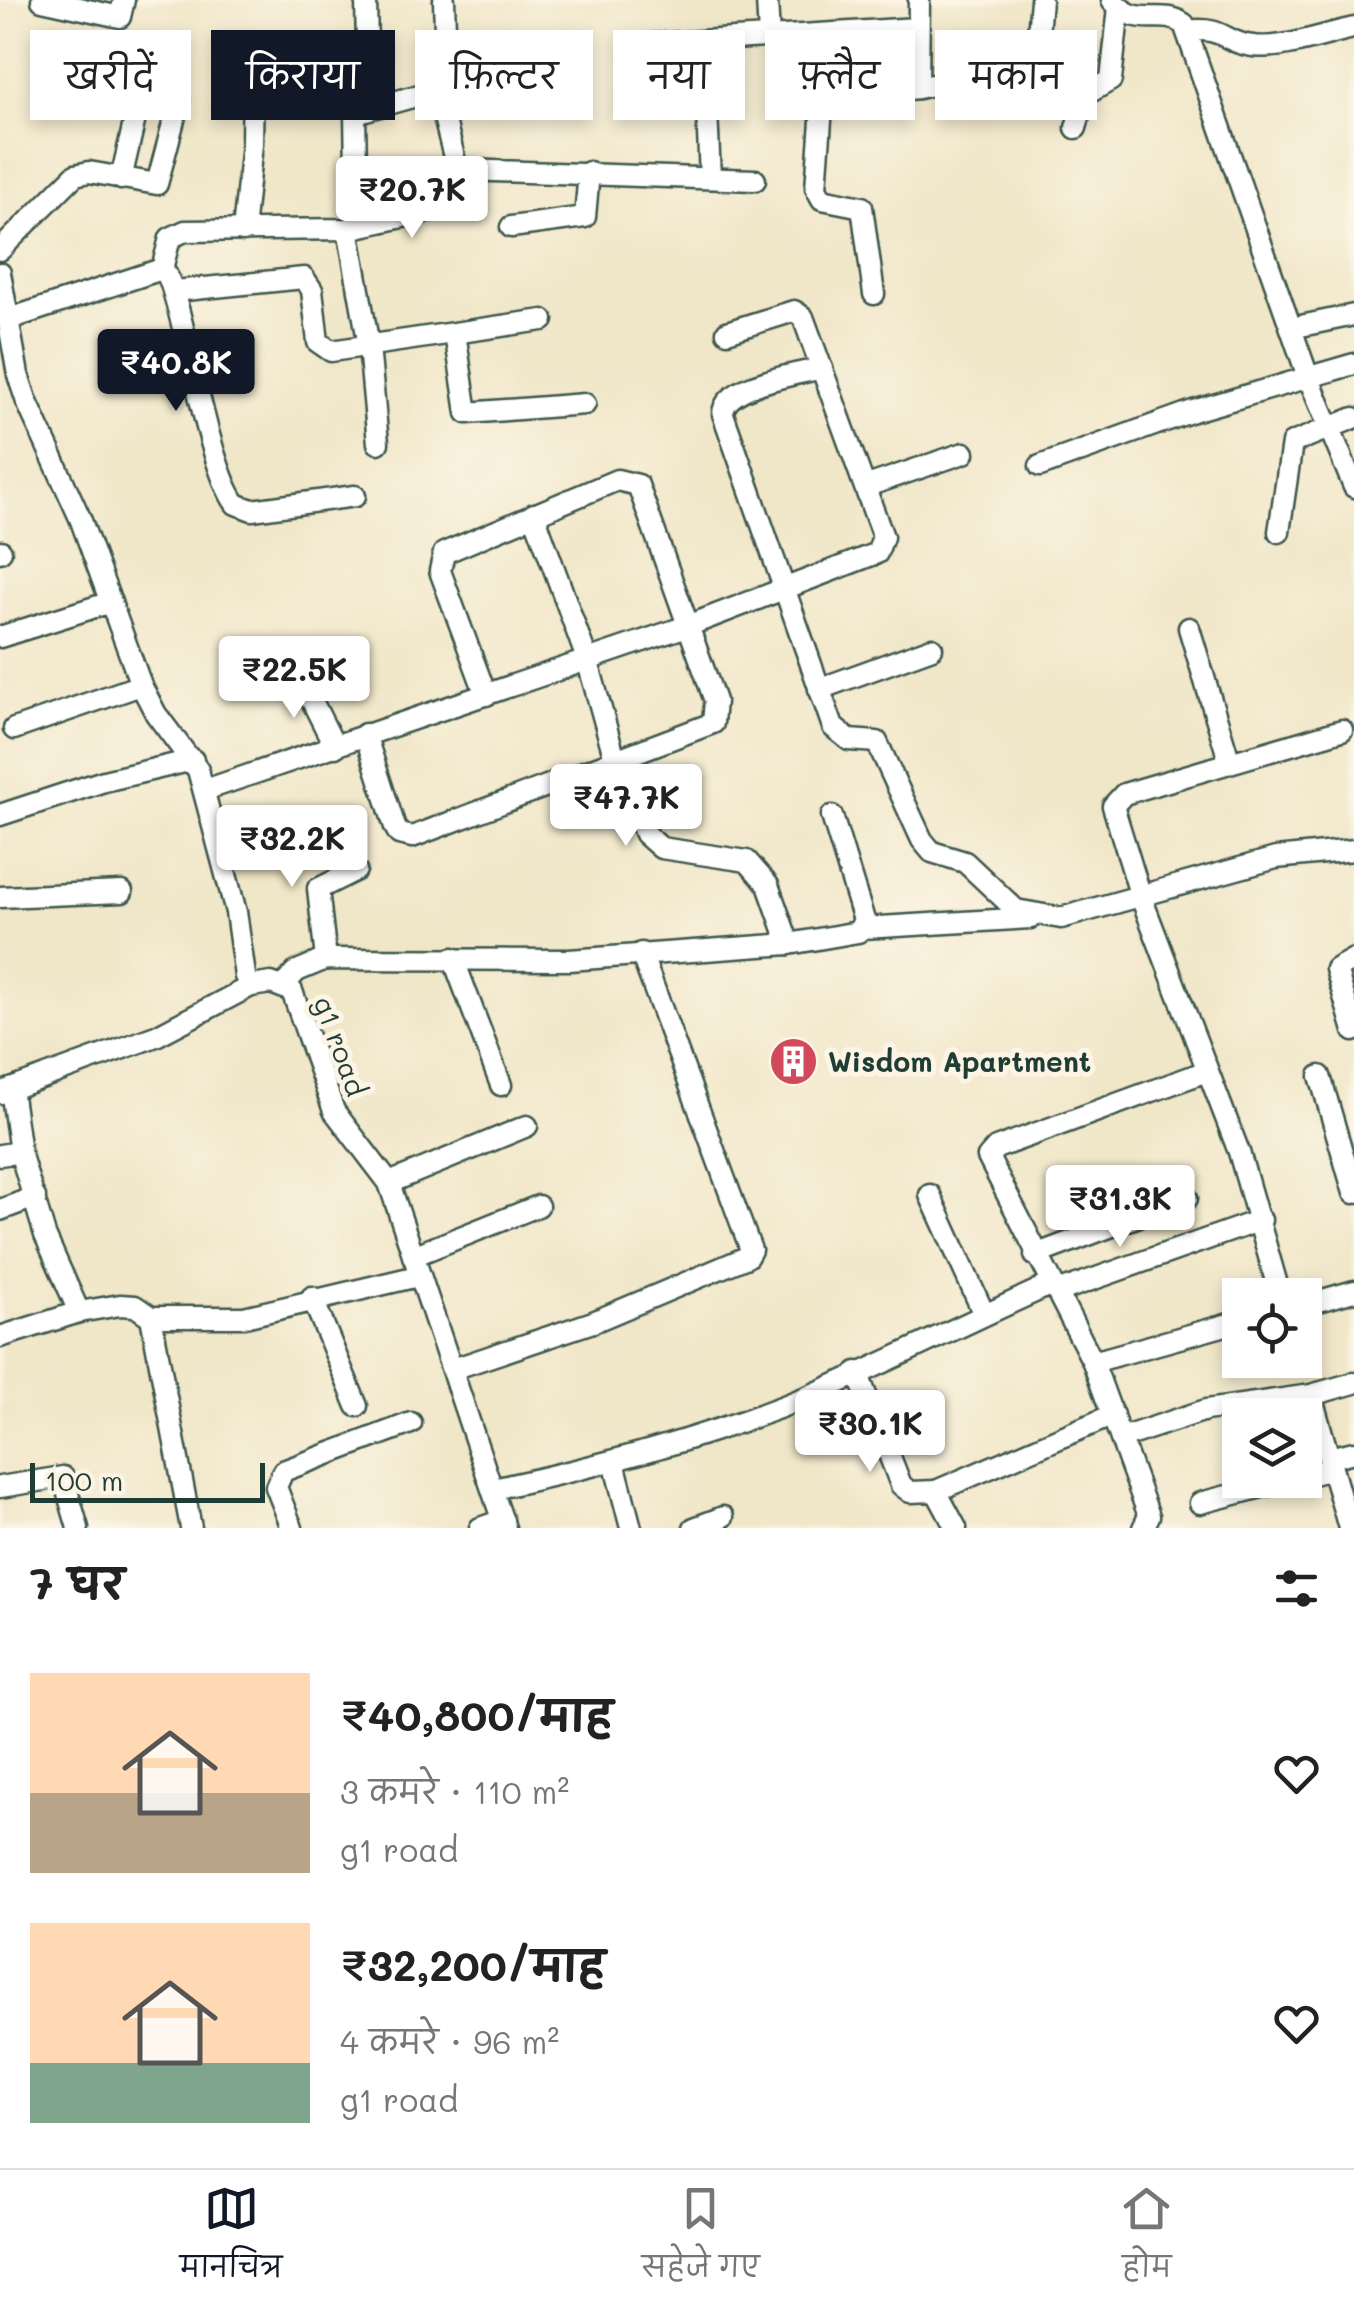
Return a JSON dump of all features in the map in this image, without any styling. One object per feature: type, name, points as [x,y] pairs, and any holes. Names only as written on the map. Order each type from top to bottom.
[{"type":"street","points":[[42,0],[120,17],[124,0]]},
{"type":"street","points":[[366,0],[367,30]]},
{"type":"street","points":[[439,30],[444,0]]},
{"type":"street","points":[[767,0],[768,30]]},
{"type":"street","points":[[918,88],[919,0]]},
{"type":"street","points":[[915,88],[1029,65],[1036,57],[1041,0]]},
{"type":"street","points":[[1114,2],[1135,18],[1179,20],[1187,31],[1307,374],[1354,486]]},
{"type":"street","points":[[1076,128],[1085,95],[1113,76],[1114,2]]},
{"type":"street","points":[[882,30],[917,28]]},
{"type":"street","points":[[1187,31],[1216,29],[1235,41],[1262,46],[1354,28]]},
{"type":"street","points":[[378,444],[352,228],[353,116],[374,105],[415,96]]},
{"type":"street","points":[[122,179],[135,120]]},
{"type":"street","points":[[0,250],[75,175],[89,172],[152,186],[161,180],[175,120]]},
{"type":"street","points":[[244,230],[252,120]]},
{"type":"street","points":[[446,120],[460,164],[755,180]]},
{"type":"street","points":[[707,120],[710,178]]},
{"type":"street","points":[[821,120],[816,188],[822,199],[862,207],[874,294]]},
{"type":"street","points":[[512,228],[585,217],[589,172]]},
{"type":"street","points":[[162,269],[176,234],[352,228],[467,203]]},
{"type":"street","points":[[162,269],[168,273],[175,291],[194,386],[219,472],[236,504],[252,510],[355,496]]},
{"type":"street","points":[[9,318],[162,269]]},
{"type":"street","points":[[0,273],[22,388],[142,685],[156,714],[193,760],[205,790],[238,924],[245,976],[251,986],[156,1036],[5,1091],[10,1154],[35,1198],[45,1235],[79,1312]]},
{"type":"street","points":[[175,291],[304,278],[311,286],[316,335],[322,348],[369,346],[542,320]]},
{"type":"street","points":[[205,790],[690,625],[877,553],[883,537],[867,486],[798,313],[727,332]]},
{"type":"street","points":[[1291,328],[1354,315]]},
{"type":"street","points":[[454,333],[467,413],[586,404]]},
{"type":"street","points":[[1040,466],[1307,374],[1354,364]]},
{"type":"street","points":[[822,368],[733,393],[723,405],[819,688],[838,734],[872,740],[883,749],[922,840],[932,852],[965,862],[1016,910],[1044,917]]},
{"type":"street","points":[[1279,532],[1292,443],[1354,418]]},
{"type":"street","points":[[867,486],[964,452]]},
{"type":"street","points":[[365,734],[395,827],[405,837],[713,724],[715,702],[638,485],[617,480],[450,548],[439,560],[486,695]]},
{"type":"street","points":[[534,514],[587,658],[615,759],[652,843],[747,862],[768,885],[789,944]]},
{"type":"street","points":[[0,637],[111,602]]},
{"type":"street","points":[[1188,628],[1229,760]]},
{"type":"street","points":[[819,688],[932,648]]},
{"type":"street","points":[[298,672],[335,748]]},
{"type":"street","points":[[14,729],[142,685]]},
{"type":"street","points":[[1276,1278],[1261,1220],[1113,816],[1116,800],[1229,760],[1342,730]]},
{"type":"street","points":[[0,815],[104,781],[193,760]]},
{"type":"street","points":[[832,816],[864,928]]},
{"type":"street","points":[[284,985],[297,970],[326,959],[569,960],[789,944],[864,928],[1061,918],[1276,858],[1354,850]]},
{"type":"street","points":[[326,959],[318,889],[356,870]]},
{"type":"street","points":[[0,897],[122,892]]},
{"type":"street","points":[[453,1368],[593,1322],[747,1257],[751,1250],[641,954]]},
{"type":"street","points":[[453,958],[500,1085]]},
{"type":"street","points":[[1354,959],[1336,968],[1354,1031]]},
{"type":"street","name":"g1 road","points":[[251,986],[284,985],[292,991],[343,1128],[389,1183],[504,1524]]},
{"type":"street","points":[[1143,1528],[1148,1516],[1093,1362],[990,1166],[990,1152],[1207,1071]]},
{"type":"street","points":[[1320,1076],[1354,1193]]},
{"type":"street","points":[[389,1183],[527,1126]]},
{"type":"street","points":[[930,1194],[984,1314]]},
{"type":"street","points":[[0,1210],[35,1198]]},
{"type":"street","points":[[1035,1254],[1187,1198]]},
{"type":"street","points":[[0,1313],[4,1336],[79,1312],[135,1306],[151,1317],[244,1317],[416,1266],[538,1206]]},
{"type":"street","points":[[494,1490],[614,1462],[719,1430],[984,1314],[1261,1220]]},
{"type":"street","points":[[1322,1300],[1354,1290]]},
{"type":"street","points":[[312,1297],[356,1406]]},
{"type":"street","points":[[151,1317],[190,1528]]},
{"type":"street","points":[[1093,1362],[1222,1325]]},
{"type":"street","points":[[856,1372],[901,1485],[910,1492],[936,1491],[1113,1415]]},
{"type":"street","points":[[1121,1438],[1206,1410],[1311,1396],[1354,1384]]},
{"type":"street","points":[[1311,1396],[1351,1526]]},
{"type":"street","points":[[292,1528],[276,1487],[283,1470],[411,1423]]},
{"type":"street","points":[[1322,1468],[1354,1452]]},
{"type":"street","points":[[614,1462],[632,1528]]},
{"type":"street","points":[[0,1487],[63,1477],[78,1528]]},
{"type":"street","points":[[936,1491],[956,1528]]},
{"type":"street","points":[[1200,1503],[1222,1497]]},
{"type":"street","points":[[694,1528],[722,1517]]},
{"type":"street","points":[[480,1528],[504,1524]]},
{"type":"place","name":"Wisdom Apartment","points":[[793,1061]]}]
